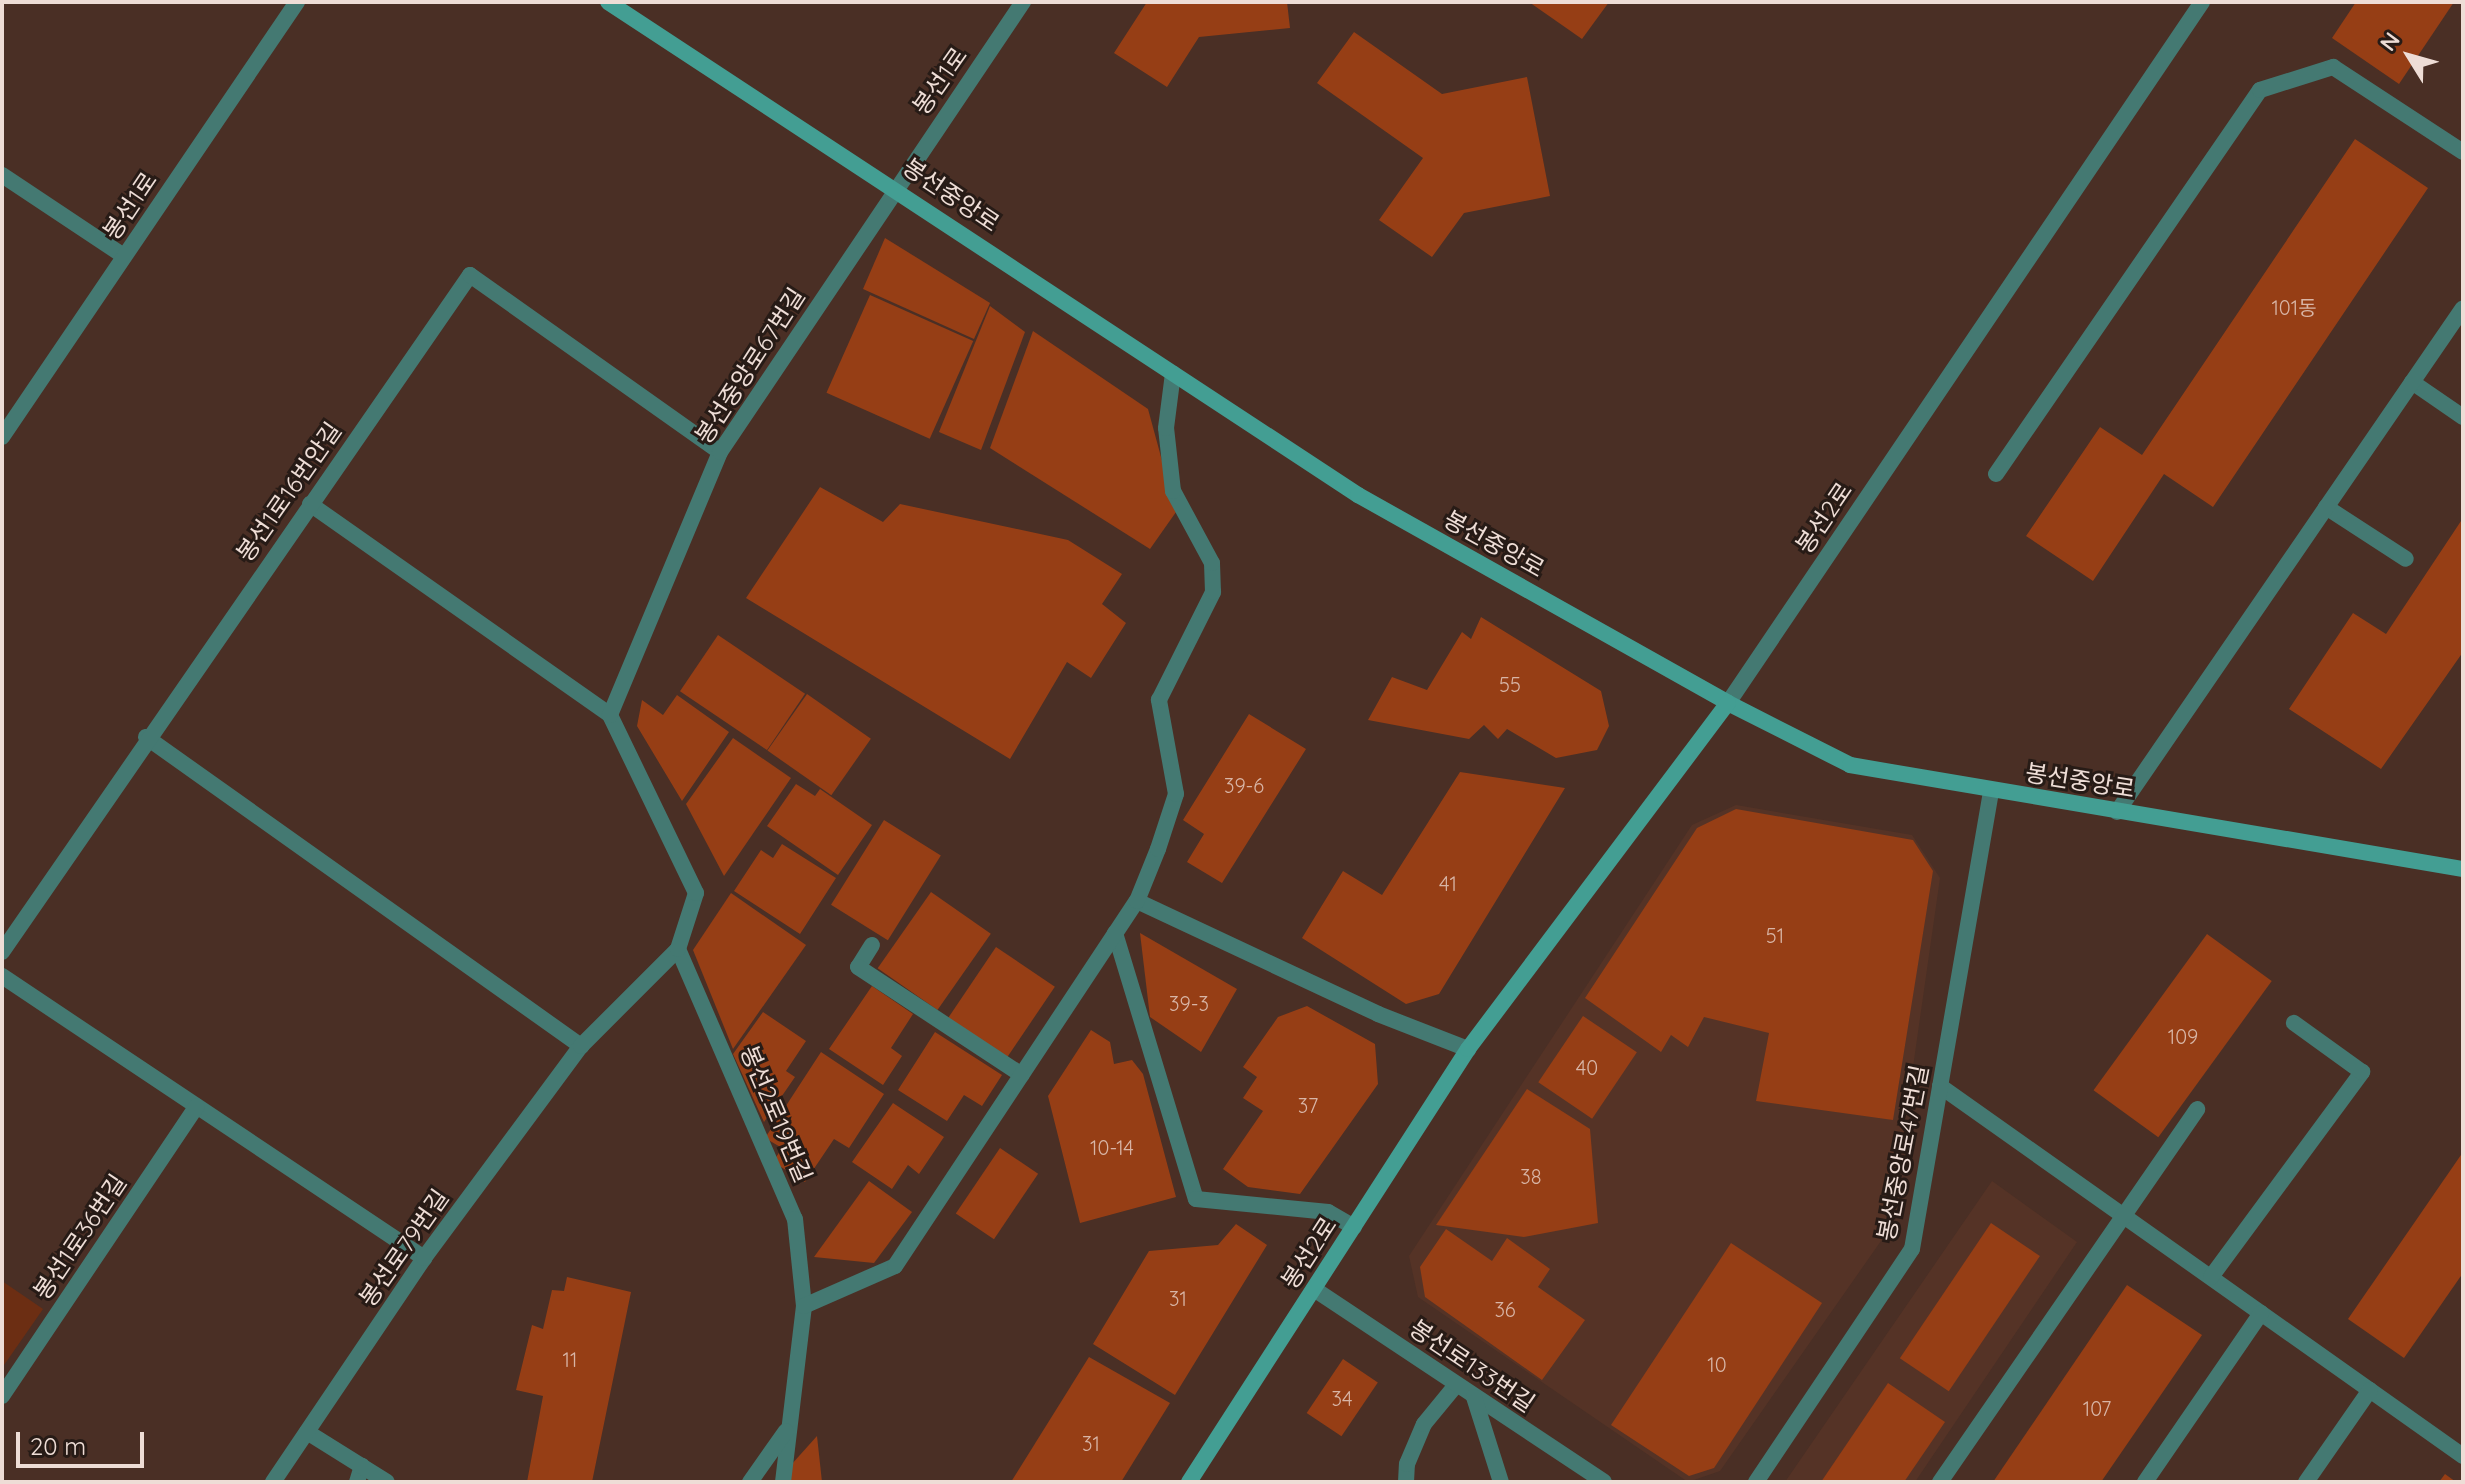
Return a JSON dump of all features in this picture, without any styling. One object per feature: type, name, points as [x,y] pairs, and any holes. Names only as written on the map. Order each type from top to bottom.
[{"type":"street","name":"봉선1로","points":[[2,437],[297,2]]},
{"type":"street","name":"봉선중앙로","points":[[608,2],[896,187],[1358,495],[1728,703],[1850,765],[2463,869]]},
{"type":"street","name":"봉선1로","points":[[896,187],[1023,2]]},
{"type":"street","name":"봉선2로","points":[[1189,1482],[1468,1049],[1728,703],[2202,2]]},
{"type":"street","points":[[1996,474],[2260,90],[2333,67],[2463,152]]},
{"type":"street","points":[[2,175],[124,256]]},
{"type":"street","name":"봉선중앙로67번길","points":[[610,715],[720,452],[896,187]]},
{"type":"street","name":"봉선1로16번안길","points":[[2,952],[146,737],[470,275],[720,452]]},
{"type":"street","points":[[2117,812],[2463,308]]},
{"type":"street","points":[[804,1306],[895,1266],[1137,901],[1176,794],[1159,700],[1213,592],[1212,563],[1173,491],[1166,428],[1173,373]]},
{"type":"street","points":[[2412,382],[2463,417]]},
{"type":"street","points":[[310,504],[610,715],[696,893],[678,949]]},
{"type":"street","points":[[2326,507],[2406,559]]},
{"type":"street","points":[[146,737],[581,1046]]},
{"type":"street","name":"봉선중앙로47번길","points":[[1756,1482],[1912,1249],[1991,791]]},
{"type":"street","points":[[1137,901],[1378,1014],[1468,1049]]},
{"type":"street","points":[[1115,933],[1196,1199],[1328,1212],[1354,1227]]},
{"type":"street","points":[[872,945],[858,967],[1022,1075]]},
{"type":"street","name":"봉선로79번길","points":[[273,1482],[424,1258],[581,1046],[678,949]]},
{"type":"street","name":"봉선2로19번길","points":[[678,949],[795,1219],[804,1306],[783,1482]]},
{"type":"street","points":[[2,976],[424,1258]]},
{"type":"street","points":[[2211,1277],[2362,1072],[2294,1023]]},
{"type":"street","points":[[1940,1086],[2463,1456]]},
{"type":"street","name":"봉선1로36번길","points":[[2,1396],[197,1106]]},
{"type":"street","points":[[1940,1482],[2197,1109]]},
{"type":"street","name":"봉선로133번길","points":[[1314,1289],[1604,1482]]},
{"type":"street","points":[[2145,1482],[2261,1313]]},
{"type":"street","points":[[1406,1482],[1407,1464],[1424,1424],[1456,1385]]},
{"type":"street","points":[[2306,1482],[2370,1390]]},
{"type":"street","points":[[1474,1397],[1501,1482]]},
{"type":"street","points":[[750,1482],[787,1430]]},
{"type":"street","points":[[307,1432],[359,1474],[387,1482]]},
{"type":"shaded area","points":[[1736,805],[1912,835],[1940,878],[1890,1228],[1720,1471],[1688,1482],[1418,1297],[1409,1256],[1692,825]]},
{"type":"shaded area","points":[[1992,1181],[2077,1242],[1915,1482],[1785,1482]]},
{"type":"shaded area","points":[[2,1281],[43,1309],[2,1368]]},
{"type":"building","points":[[1147,2],[1287,2],[1290,28],[1199,37],[1167,87],[1114,53]]},
{"type":"building","points":[[1529,2],[1609,2],[1582,39]]},
{"type":"building","points":[[2356,2],[2454,2],[2399,84],[2332,38]]},
{"type":"building","points":[[1354,32],[1442,94],[1527,77],[1550,196],[1464,213],[1432,257],[1379,220],[1423,158],[1317,83]]},
{"type":"building","points":[[2355,139],[2428,188],[2213,507],[2164,474],[2093,581],[2026,536],[2100,427],[2142,455]]},
{"type":"building","points":[[885,238],[990,303],[974,339],[863,289]]},
{"type":"building","points":[[870,295],[973,341],[930,439],[826,393]]},
{"type":"building","points":[[990,306],[1025,332],[981,450],[939,432]]},
{"type":"building","points":[[1033,331],[1148,409],[1176,512],[1150,549],[990,448]]},
{"type":"building","points":[[820,487],[883,522],[900,504],[1068,540],[1122,574],[1102,604],[1126,623],[1091,678],[1067,662],[1010,759],[746,598]]},
{"type":"building","points":[[2463,518],[2463,652],[2381,769],[2289,709],[2353,613],[2386,634]]},
{"type":"building","points":[[1481,617],[1601,691],[1609,726],[1597,750],[1556,758],[1507,729],[1498,739],[1484,725],[1469,739],[1368,720],[1392,677],[1427,690],[1462,632],[1471,639]]},
{"type":"building","points":[[718,635],[805,694],[767,750],[680,691]]},
{"type":"building","points":[[807,694],[871,739],[831,795],[767,751]]},
{"type":"building","points":[[677,695],[729,732],[682,801],[637,726],[642,700],[663,715]]},
{"type":"building","points":[[1249,714],[1306,749],[1222,883],[1187,862],[1204,834],[1183,820]]},
{"type":"building","points":[[733,738],[791,778],[724,876],[686,804]]},
{"type":"building","points":[[1460,772],[1565,788],[1439,994],[1406,1004],[1302,938],[1343,871],[1382,895]]},
{"type":"building","points":[[796,784],[815,796],[820,789],[872,825],[838,875],[767,826]]},
{"type":"building","points":[[1736,809],[1913,840],[1933,871],[1893,1120],[1756,1101],[1769,1033],[1704,1017],[1688,1047],[1671,1035],[1661,1052],[1585,998],[1697,828]]},
{"type":"building","points":[[884,820],[941,856],[888,940],[831,905]]},
{"type":"building","points":[[782,844],[836,878],[800,934],[734,891],[761,850],[773,858]]},
{"type":"building","points":[[931,892],[991,934],[937,1010],[878,968]]},
{"type":"building","points":[[731,893],[806,945],[733,1049],[693,950]]},
{"type":"building","points":[[1140,933],[1237,989],[1201,1052],[1150,1017]]},
{"type":"building","points":[[2207,934],[2272,981],[2158,1137],[2094,1090]]},
{"type":"building","points":[[996,947],[1055,987],[1006,1059],[947,1019]]},
{"type":"building","points":[[872,986],[913,1014],[891,1048],[902,1056],[883,1085],[829,1049]]},
{"type":"building","points":[[1307,1006],[1375,1044],[1378,1084],[1300,1194],[1248,1187],[1223,1169],[1263,1111],[1243,1098],[1257,1077],[1243,1067],[1278,1017]]},
{"type":"building","points":[[763,1012],[806,1041],[786,1071],[795,1077],[764,1122],[733,1054]]},
{"type":"building","points":[[1583,1016],[1637,1052],[1592,1119],[1538,1082]]},
{"type":"building","points":[[1091,1030],[1110,1042],[1114,1064],[1132,1060],[1143,1074],[1176,1197],[1080,1223],[1048,1096]]},
{"type":"building","points":[[935,1032],[1002,1075],[982,1106],[964,1095],[947,1121],[898,1090]]},
{"type":"building","points":[[821,1052],[884,1094],[849,1148],[834,1139],[805,1182],[773,1162],[782,1148],[765,1138]]},
{"type":"building","points":[[1527,1089],[1590,1129],[1598,1223],[1524,1237],[1436,1225]]},
{"type":"building","points":[[893,1103],[944,1137],[919,1174],[908,1165],[892,1189],[852,1162]]},
{"type":"building","points":[[1000,1148],[1038,1174],[994,1239],[956,1213]]},
{"type":"building","points":[[2463,1152],[2463,1273],[2404,1358],[2348,1319]]},
{"type":"building","points":[[869,1181],[912,1212],[874,1263],[814,1257]]},
{"type":"building","points":[[1991,1223],[2040,1256],[1949,1391],[1900,1358]]},
{"type":"building","points":[[1236,1224],[1267,1245],[1175,1395],[1093,1344],[1149,1251],[1218,1245]]},
{"type":"building","points":[[1446,1229],[1492,1261],[1507,1238],[1550,1269],[1538,1287],[1585,1320],[1542,1380],[1425,1297],[1420,1267]]},
{"type":"building","points":[[1731,1243],[1822,1303],[1714,1468],[1689,1476],[1611,1425]]},
{"type":"building","points":[[567,1277],[631,1292],[592,1482],[527,1482],[543,1396],[516,1390],[532,1325],[543,1329],[552,1290],[564,1291]]},
{"type":"building","points":[[2127,1285],[2202,1335],[2101,1482],[1993,1482]]},
{"type":"building","points":[[1089,1357],[1170,1403],[1121,1482],[1011,1482]]},
{"type":"building","points":[[1343,1359],[1378,1382],[1341,1436],[1307,1413]]},
{"type":"building","points":[[1888,1383],[1945,1422],[1904,1482],[1821,1482]]},
{"type":"building","points":[[817,1436],[822,1482],[790,1482],[791,1465]]},
{"type":"building","points":[[2445,1474],[2456,1482],[2439,1482]]}]
